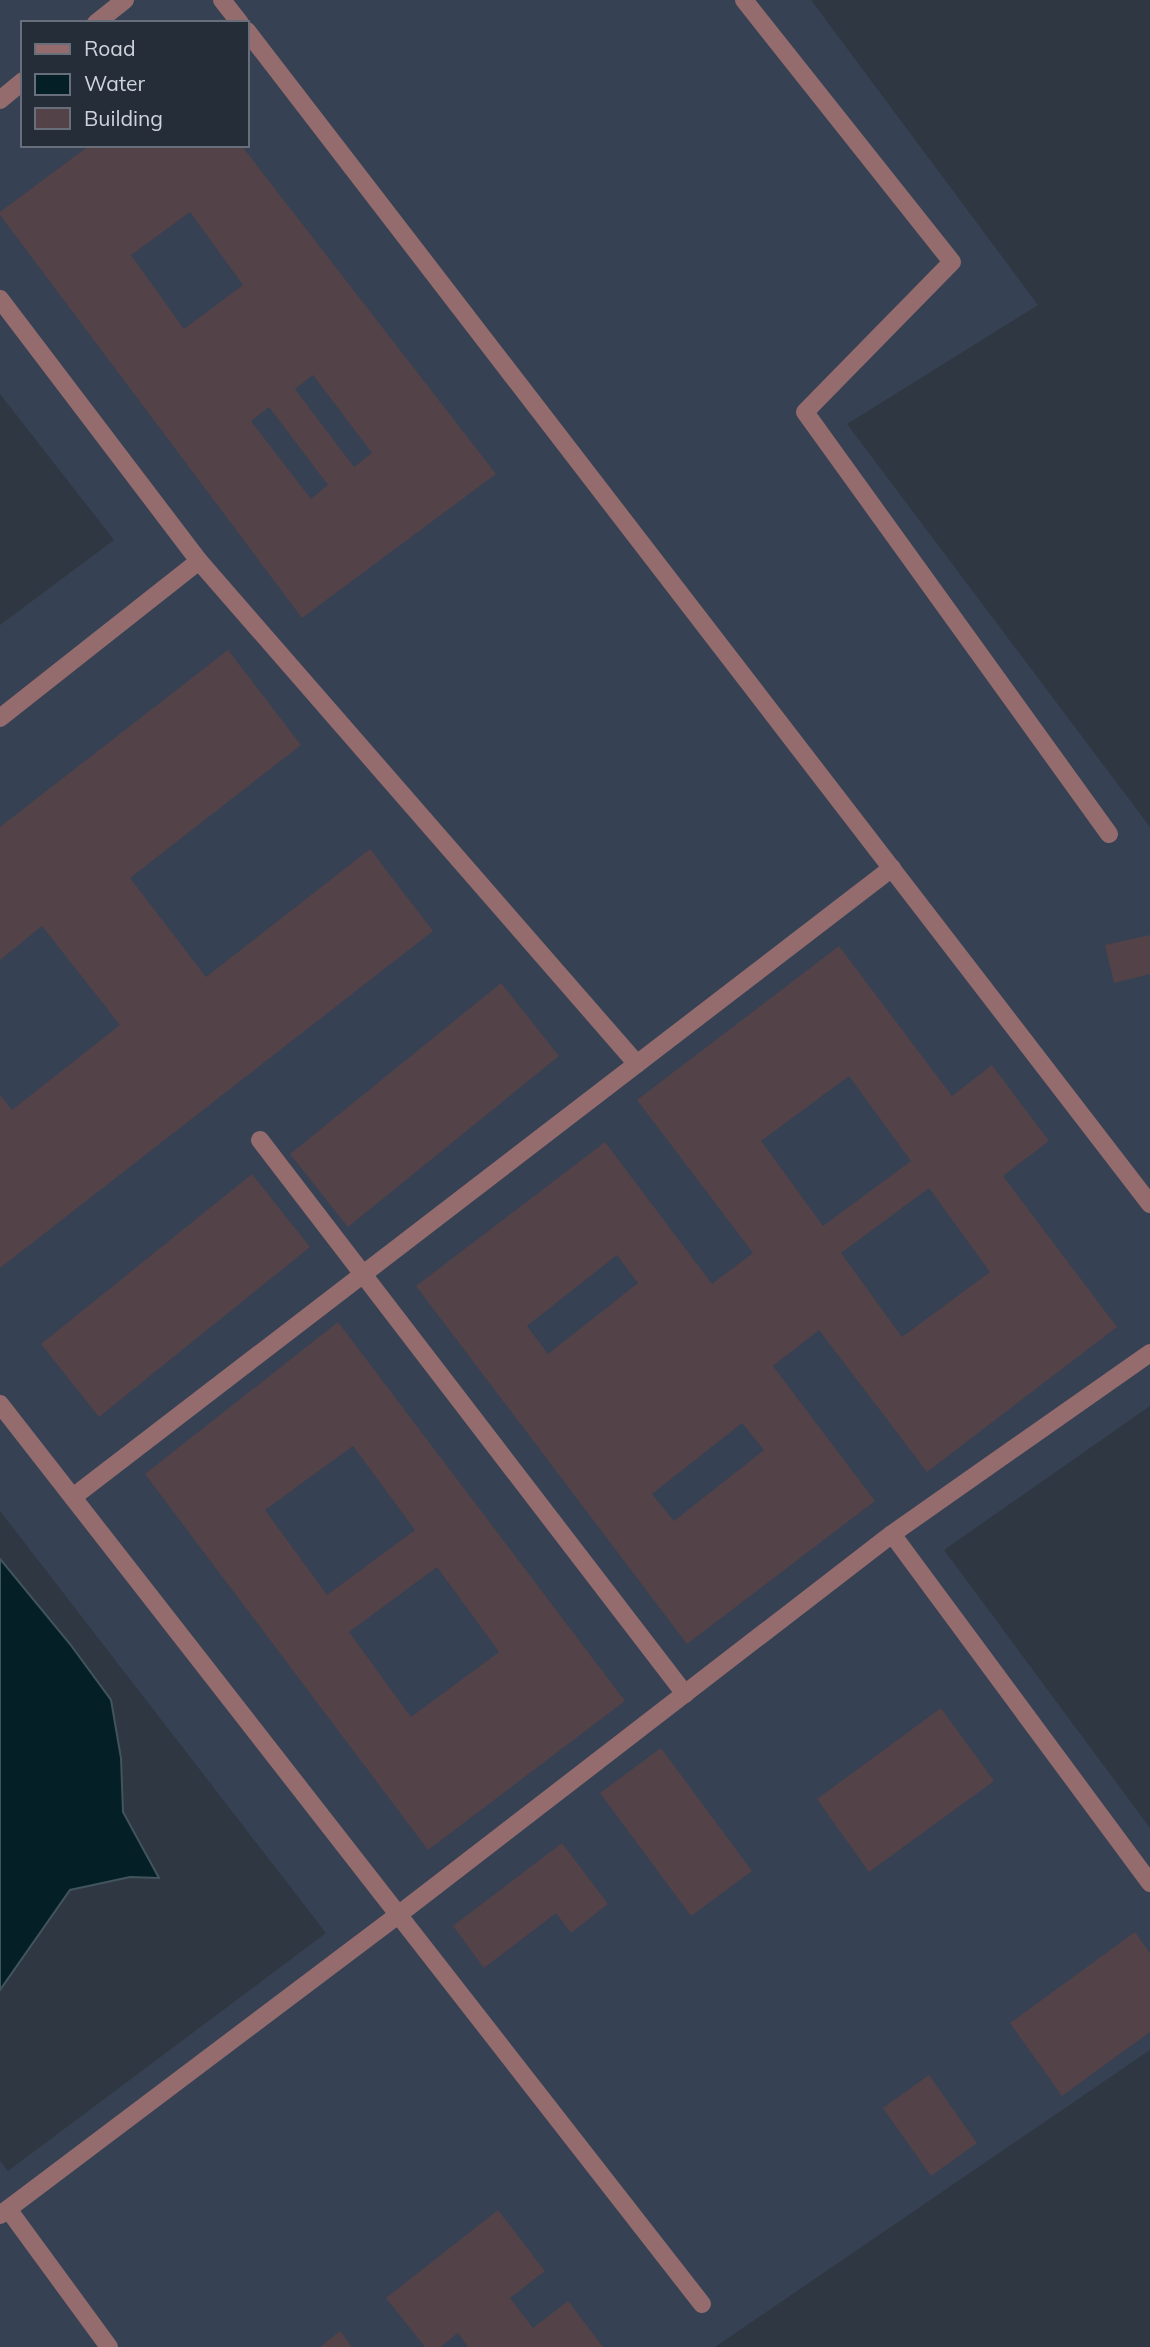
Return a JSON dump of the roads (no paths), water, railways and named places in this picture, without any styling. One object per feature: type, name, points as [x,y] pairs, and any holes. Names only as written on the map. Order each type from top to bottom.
[{"type":"street","points":[[99,21],[125,0]]},
{"type":"street","points":[[222,0],[238,21]]},
{"type":"street","points":[[744,0],[952,262],[805,412],[1109,834]]},
{"type":"street","points":[[248,33],[1150,1205]]},
{"type":"street","points":[[0,100],[21,84]]},
{"type":"street","points":[[0,299],[199,561],[637,1064]]},
{"type":"street","points":[[0,718],[199,561]]},
{"type":"street","points":[[73,1497],[892,868]]},
{"type":"street","points":[[260,1140],[685,1694]]},
{"type":"street","points":[[109,2347],[4,2212],[398,1915],[892,1534],[1150,1353]]},
{"type":"street","points":[[0,1404],[702,2304]]},
{"type":"street","points":[[892,1534],[1150,1883]]},
{"type":"water","points":[[0,1559],[70,1644],[111,1700],[121,1758],[123,1812],[159,1878],[130,1877],[70,1890],[0,1990]]}]
